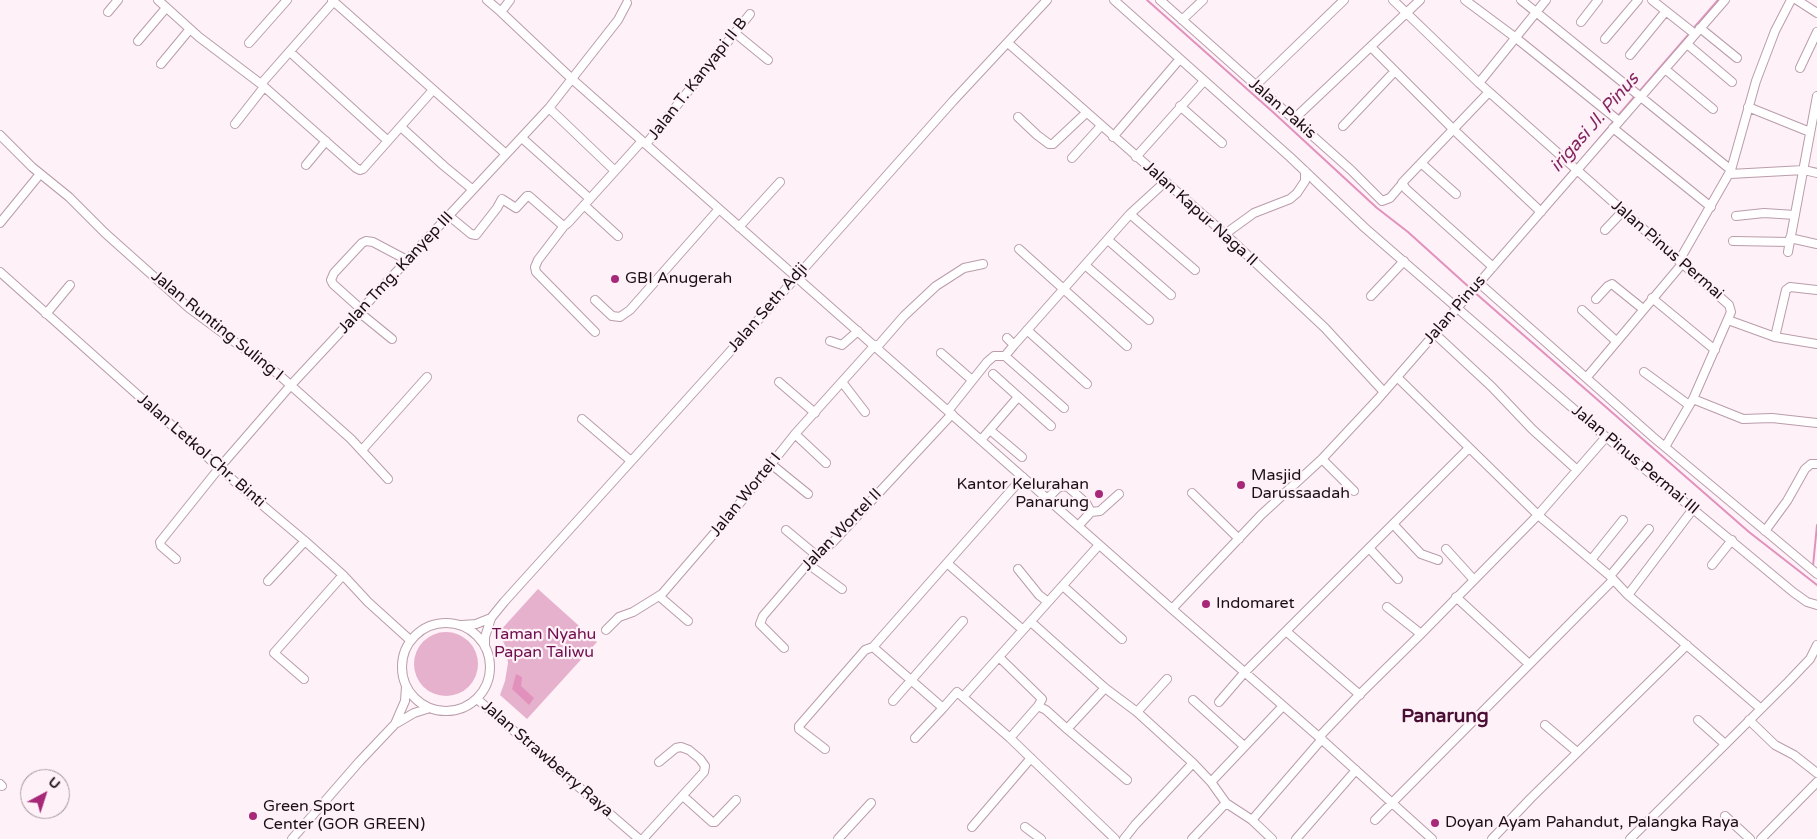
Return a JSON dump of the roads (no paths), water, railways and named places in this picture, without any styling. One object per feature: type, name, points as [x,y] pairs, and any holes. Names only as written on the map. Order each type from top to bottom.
[{"type":"street","points":[[108,12],[118,0]]},
{"type":"street","points":[[158,0],[190,29],[263,85],[360,170],[363,169],[434,90]]},
{"type":"street","points":[[249,43],[286,0]]},
{"type":"street","points":[[487,0],[572,79],[1320,738],[1432,839]]},
{"type":"street","points":[[501,12],[510,0]]},
{"type":"street","name":"Jalan Seth Adji","points":[[491,618],[953,100],[1047,0]]},
{"type":"street","name":"Jalan Pinus Permai III","points":[[1114,0],[1365,228],[1606,437],[1793,592],[1807,602],[1817,605]]},
{"type":"street","name":"Jalan Pakis","points":[[1160,0],[1294,119],[1382,201],[1390,198],[1402,184]]},
{"type":"street","points":[[1182,20],[1203,0]]},
{"type":"street","points":[[1255,86],[1344,0]]},
{"type":"street","name":"Jalan Pinus Permai","points":[[1393,0],[1479,83],[1729,305],[1731,312],[1728,320],[1691,402],[1666,447]]},
{"type":"street","points":[[1294,119],[1420,0]]},
{"type":"street","points":[[1464,0],[1516,38],[1619,121]]},
{"type":"street","points":[[1521,0],[1641,96],[1731,172],[1804,170],[1817,173]]},
{"type":"street","points":[[1479,83],[1546,0]]},
{"type":"street","points":[[1580,22],[1598,0]]},
{"type":"street","points":[[1605,38],[1638,0]]},
{"type":"street","points":[[1652,0],[1737,58]]},
{"type":"street","name":"Jalan Pinus","points":[[1172,609],[1294,484],[1322,459],[1398,377],[1725,0]]},
{"type":"street","points":[[1587,377],[1680,262],[1731,172],[1748,107],[1775,30],[1791,0]]},
{"type":"street","points":[[1797,0],[1817,13]]},
{"type":"street","points":[[235,124],[263,85],[271,70],[290,52],[333,1],[506,154]]},
{"type":"street","name":"Jalan Tmg. Kanyep III","points":[[176,559],[161,546],[160,542],[220,467],[291,385],[549,108],[618,20],[627,3]]},
{"type":"street","points":[[138,41],[166,8]]},
{"type":"street","points":[[1630,55],[1666,11]]},
{"type":"street","name":"Jalan T. Kanyapi II B","points":[[595,332],[536,272],[535,267],[538,260],[564,226],[615,170],[644,142],[750,14]]},
{"type":"street","points":[[161,64],[190,29]]},
{"type":"street","points":[[735,32],[768,60]]},
{"type":"street","points":[[1800,68],[1817,32]]},
{"type":"street","name":"Jalan Kapur Naga II","points":[[1008,43],[1225,234],[1318,321],[1384,392]]},
{"type":"street","points":[[1686,44],[1732,82]]},
{"type":"street","points":[[1371,47],[1453,129],[1541,212]]},
{"type":"street","points":[[290,52],[388,141]]},
{"type":"street","points":[[1113,137],[1179,60]]},
{"type":"street","points":[[1665,68],[1712,109]]},
{"type":"street","points":[[1343,126],[1395,71]]},
{"type":"street","points":[[1136,157],[1204,81]]},
{"type":"street","points":[[1489,92],[1402,184],[1493,267]]},
{"type":"street","points":[[1788,252],[1817,96]]},
{"type":"street","points":[[1180,106],[1222,143]]},
{"type":"street","points":[[1748,107],[1810,132]]},
{"type":"street","points":[[549,108],[615,170]]},
{"type":"street","points":[[1018,117],[1037,136],[1049,144],[1053,144],[1086,113]]},
{"type":"street","points":[[1072,158],[1101,126]]},
{"type":"street","points":[[401,127],[472,189]]},
{"type":"street","points":[[1613,128],[1711,207]]},
{"type":"street","name":"Jalan Runting Suling I","points":[[0,135],[40,174],[69,197],[105,233],[189,308],[291,385],[362,450],[388,479]]},
{"type":"street","points":[[522,138],[590,198]]},
{"type":"street","points":[[306,165],[326,141]]},
{"type":"street","points":[[1421,163],[1456,194]]},
{"type":"street","points":[[1225,234],[1254,213],[1290,198],[1297,193],[1305,181],[1305,172]]},
{"type":"street","points":[[0,223],[40,174]]},
{"type":"street","points":[[739,227],[780,182]]},
{"type":"street","points":[[1064,408],[1005,356],[1130,214],[1165,182]]},
{"type":"street","points":[[448,215],[471,234],[476,235],[502,199],[516,208],[529,196],[564,226]]},
{"type":"street","points":[[584,205],[618,236]]},
{"type":"street","points":[[595,300],[612,316],[620,317],[630,310],[719,209]]},
{"type":"street","points":[[1605,230],[1623,211]]},
{"type":"street","points":[[1736,216],[1764,213],[1795,215]]},
{"type":"street","points":[[1130,214],[1195,270]]},
{"type":"street","points":[[1108,240],[1171,295]]},
{"type":"street","points":[[1733,241],[1790,240],[1817,244]]},
{"type":"street","points":[[392,339],[361,312],[333,284],[332,280],[334,273],[366,241],[374,242],[407,260]]},
{"type":"street","points":[[1019,249],[1127,346]]},
{"type":"street","points":[[1372,296],[1404,261]]},
{"type":"street","name":"Jalan Wortel I","points":[[606,630],[620,616],[633,612],[662,594],[698,554],[795,434],[904,316],[936,286],[964,268],[983,264]]},
{"type":"street","points":[[1085,265],[1149,320]]},
{"type":"street","name":"Jalan Letkol Chr. Binti","points":[[0,272],[242,488],[343,575],[368,602],[410,640]]},
{"type":"street","points":[[1596,299],[1612,284],[1643,310]]},
{"type":"street","points":[[46,314],[70,285]]},
{"type":"street","points":[[1478,285],[1817,574]]},
{"type":"street","points":[[1775,337],[1786,290],[1790,287],[1817,290]]},
{"type":"street","points":[[1652,298],[1714,350]]},
{"type":"street","points":[[1582,310],[1616,341]]},
{"type":"street","points":[[1728,320],[1775,337],[1817,344]]},
{"type":"street","points":[[1027,330],[1087,384]]},
{"type":"street","points":[[830,341],[842,345],[858,331]]},
{"type":"street","points":[[1434,334],[1492,387],[1532,429],[1577,470]]},
{"type":"street","points":[[1007,338],[1014,345]]},
{"type":"street","points":[[941,353],[972,380]]},
{"type":"street","name":"Jalan Wortel II","points":[[784,648],[764,629],[760,624],[761,620],[816,555],[833,542],[950,413],[972,380],[994,356],[1005,356]]},
{"type":"street","points":[[1644,372],[1691,402],[1733,416],[1746,419],[1772,418],[1817,424]]},
{"type":"street","points":[[993,374],[1051,426]]},
{"type":"street","points":[[362,450],[427,377]]},
{"type":"street","points":[[1398,377],[1538,515],[1760,708]]},
{"type":"street","points":[[779,382],[814,413]]},
{"type":"street","points":[[842,382],[865,412]]},
{"type":"street","points":[[981,440],[1018,397]]},
{"type":"street","points":[[582,419],[631,461]]},
{"type":"street","points":[[990,430],[1022,457]]},
{"type":"street","points":[[795,434],[826,463]]},
{"type":"street","points":[[1252,820],[1320,738],[1538,515],[1606,437]]},
{"type":"street","points":[[1219,702],[1244,673],[1469,448]]},
{"type":"street","points":[[1322,459],[1354,491]]},
{"type":"street","points":[[771,464],[808,494]]},
{"type":"street","points":[[1765,531],[1787,501],[1806,468],[1811,464],[1817,464]]},
{"type":"street","points":[[825,749],[799,729],[799,726],[865,650],[873,647],[1023,477]]},
{"type":"street","points":[[1047,499],[1058,488],[1068,487],[1086,503],[1092,512]]},
{"type":"street","points":[[1192,492],[1239,539]]},
{"type":"street","points":[[1078,526],[1092,512],[1100,511],[1119,494]]},
{"type":"street","points":[[1628,595],[1693,509]]},
{"type":"street","points":[[1591,560],[1623,520]]},
{"type":"street","points":[[1393,524],[1421,554],[1438,560]]},
{"type":"street","points":[[1375,820],[1611,578],[1649,529]]},
{"type":"street","points":[[786,530],[816,555]]},
{"type":"street","points":[[1712,565],[1732,540]]},
{"type":"street","points":[[268,581],[305,541]]},
{"type":"street","points":[[963,697],[1100,545]]},
{"type":"street","points":[[1370,548],[1398,579]]},
{"type":"street","points":[[1446,549],[1474,580]]},
{"type":"street","points":[[808,564],[842,588]]},
{"type":"street","points":[[946,564],[1023,630]]},
{"type":"street","points":[[1018,569],[1039,595],[1048,602]]},
{"type":"street","points":[[304,679],[274,653],[343,575]]},
{"type":"street","points":[[1063,586],[1122,639]]},
{"type":"street","points":[[658,596],[688,621]]},
{"type":"street","points":[[1456,597],[1529,664]]},
{"type":"street","points":[[1387,607],[1421,634]]},
{"type":"street","points":[[395,724],[402,710],[406,686],[402,666],[404,652],[410,640],[434,624],[472,625],[491,618]]},
{"type":"street","points":[[406,686],[416,700],[430,708],[442,711],[455,710],[467,706],[477,699],[485,688],[489,674],[489,660],[485,647],[485,637],[491,618]]},
{"type":"street","points":[[893,701],[963,621]]},
{"type":"street","points":[[1031,622],[1105,688],[1137,712],[1193,763],[1211,782],[1226,803],[1252,820],[1272,839]]},
{"type":"street","points":[[458,625],[476,635],[485,647]]},
{"type":"street","points":[[1287,632],[1360,695]]},
{"type":"street","points":[[1492,839],[1577,752],[1688,645]]},
{"type":"street","points":[[1630,839],[1810,659],[1817,645]]},
{"type":"street","points":[[873,647],[943,708]]},
{"type":"street","points":[[999,657],[1042,699],[1010,738]]},
{"type":"street","points":[[1137,712],[1167,679]]},
{"type":"street","points":[[1067,729],[1105,688]]},
{"type":"street","points":[[916,738],[958,692],[1010,738],[1115,839]]},
{"type":"street","name":"Jalan Strawberry Raya","points":[[477,699],[641,839]]},
{"type":"street","points":[[1193,700],[1244,746]]},
{"type":"street","points":[[1038,706],[1046,710],[1127,780]]},
{"type":"street","points":[[1211,782],[1283,706]]},
{"type":"street","points":[[292,839],[395,724],[414,713],[430,708]]},
{"type":"street","points":[[1698,720],[1725,744]]},
{"type":"street","points":[[1750,720],[1775,745],[1794,755],[1817,773]]},
{"type":"street","points":[[1545,725],[1577,752]]},
{"type":"street","points":[[641,839],[683,796],[704,772],[705,766],[689,750],[681,747],[676,748],[659,762]]},
{"type":"street","points":[[972,827],[1031,758]]},
{"type":"street","points":[[1124,839],[1193,763]]},
{"type":"street","points":[[1296,839],[1356,770]]},
{"type":"street","points":[[1763,838],[1817,782]]},
{"type":"street","points":[[683,796],[712,822],[715,822],[736,800]]},
{"type":"street","points":[[838,839],[871,803]]},
{"type":"street","points":[[1192,839],[1226,803]]},
{"type":"street","points":[[1725,816],[1750,839]]},
{"type":"street","points":[[1025,827],[1041,839]]},
{"type":"waterway","points":[[1147,0],[1377,208],[1408,232],[1470,288]]},
{"type":"waterway","name":"irigasi Jl. Pinus","points":[[1692,30],[1718,0]]},
{"type":"waterway","name":"irigasi Jl. Pinus","points":[[1638,93],[1689,34]]},
{"type":"waterway","name":"irigasi Jl. Pinus","points":[[1617,117],[1635,96]]},
{"type":"waterway","name":"irigasi Jl. Pinus","points":[[1575,167],[1614,121]]},
{"type":"waterway","name":"irigasi Jl. Pinus","points":[[1539,208],[1572,170]]},
{"type":"waterway","points":[[1473,291],[1749,532],[1817,585]]},
{"type":"waterway","points":[[1813,566],[1817,525]]},
{"type":"place","name":"GBI Anugerah","points":[[615,279]]},
{"type":"place","name":"Masjid Darussaadah","points":[[1241,485]]},
{"type":"place","name":"Kantor Kelurahan Panarung","points":[[1099,494]]},
{"type":"place","name":"Indomaret","points":[[1206,604]]},
{"type":"place","name":"Green Sport Center (GOR GREEN)","points":[[253,816]]},
{"type":"place","name":"Doyan Ayam Pahandut, Palangka Raya","points":[[1435,823]]},
{"type":"district","name":"Panarung","points":[[1445,717]]},
{"type":"park label","name":"Taman Nyahu Papan Taliwu","points":[[544,644]]}]
